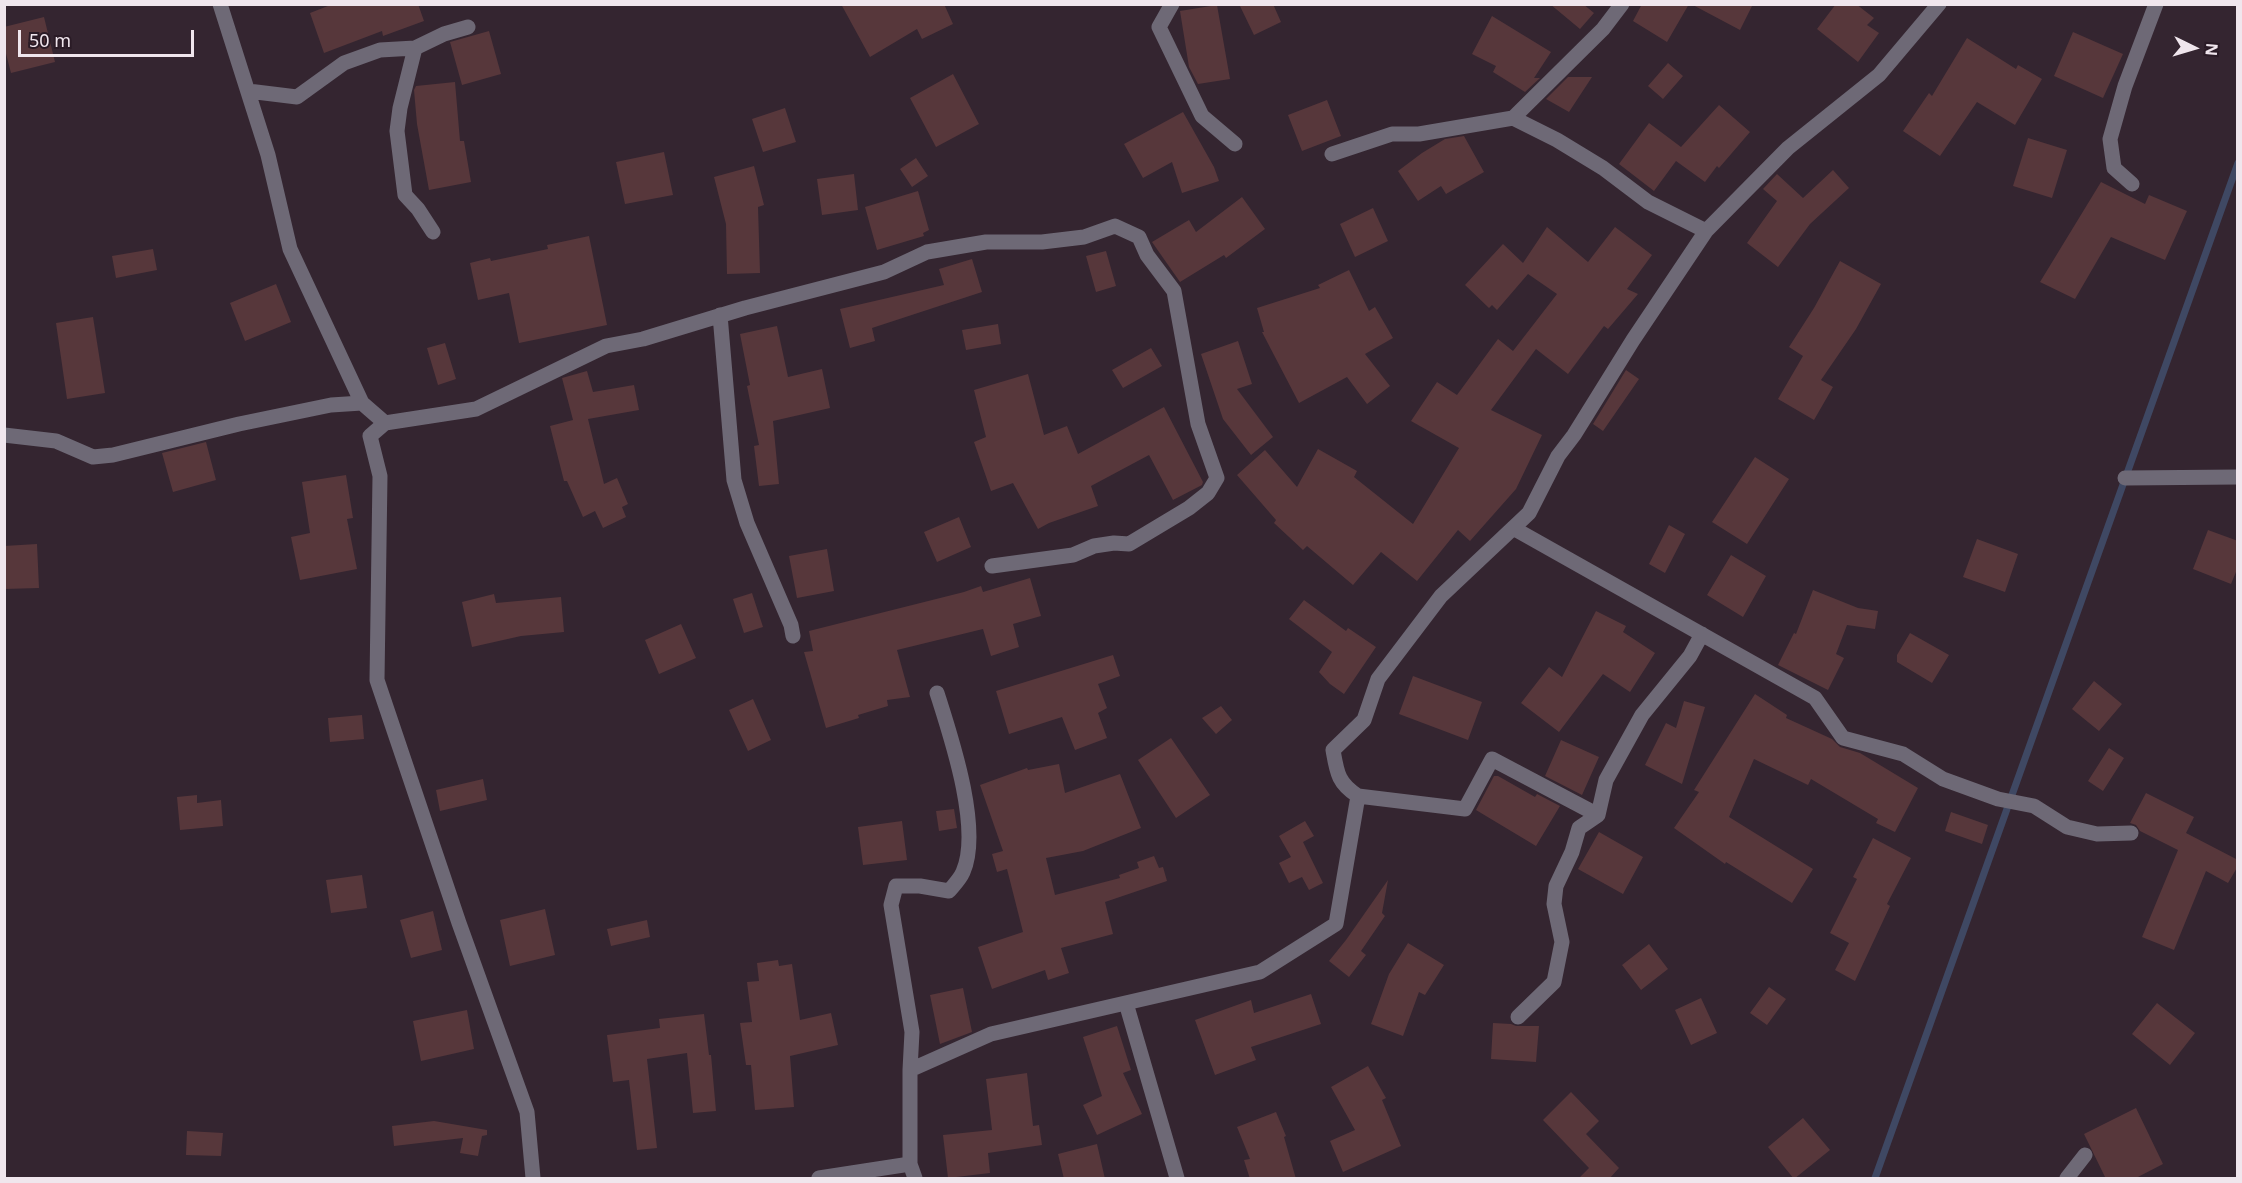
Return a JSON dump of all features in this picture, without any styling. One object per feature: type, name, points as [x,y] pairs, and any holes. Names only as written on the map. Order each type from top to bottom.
[{"type":"street","points":[[220,4],[268,155],[290,249],[362,403],[385,423]]},
{"type":"street","points":[[1172,4],[1159,27],[1202,116],[1235,144]]},
{"type":"street","points":[[1332,154],[1392,134],[1419,134],[1513,118],[1603,29],[1622,4]]},
{"type":"street","points":[[1598,815],[1492,759],[1465,809],[1358,796],[1344,787],[1333,750],[1364,720],[1378,679],[1441,596],[1528,513],[1558,456],[1574,435],[1633,340],[1706,231],[1788,148],[1879,75],[1939,4]]},
{"type":"street","points":[[2133,184],[2114,168],[2110,139],[2156,4]]},
{"type":"street","points":[[248,92],[297,97],[344,63],[380,50],[415,48],[444,34],[468,27]]},
{"type":"street","points":[[415,48],[400,108],[397,131],[405,195],[418,209],[433,232]]},
{"type":"street","points":[[1513,118],[1557,140],[1603,168],[1648,202],[1706,231]]},
{"type":"street","points":[[533,1179],[527,1112],[459,923],[377,680],[380,476],[370,436],[385,423],[476,409],[606,346],[643,339],[720,315],[884,272],[927,252],[986,242],[1042,242],[1084,237],[1115,226],[1139,237],[1148,255],[1174,291],[1198,424],[1217,478],[1208,494],[1129,544],[1114,543],[1094,546],[1073,555],[992,566]]},
{"type":"street","points":[[720,315],[734,480],[747,523],[791,625],[793,636]]},
{"type":"street","points":[[4,435],[56,441],[93,457],[113,455],[239,424],[331,405],[362,403]]},
{"type":"street","points":[[2126,478],[2238,477]]},
{"type":"street","points":[[1513,528],[1815,698],[1843,738],[1903,754],[1943,780],[1998,799],[2034,806],[2067,827],[2097,834],[2130,833]]},
{"type":"street","points":[[1518,1017],[1554,981],[1562,942],[1554,904],[1556,886],[1572,852],[1579,828],[1598,815],[1606,780],[1642,715],[1690,656],[1702,634]]},
{"type":"street","points":[[819,1179],[912,1171],[910,1070],[912,1032],[891,905],[896,886],[920,886],[949,891],[963,873],[970,843],[966,794],[937,693]]},
{"type":"street","points":[[910,1070],[992,1034],[1260,972],[1336,924],[1358,796]]},
{"type":"street","points":[[1126,1003],[1177,1179]]},
{"type":"street","points":[[2067,1179],[2085,1155]]},
{"type":"building","points":[[333,4],[418,4],[424,21],[383,36],[382,31],[324,53],[310,13]]},
{"type":"building","points":[[841,4],[944,4],[953,24],[922,39],[917,29],[870,57]]},
{"type":"building","points":[[1239,4],[1273,4],[1281,22],[1254,35]]},
{"type":"building","points":[[1550,4],[1583,4],[1594,13],[1580,29]]},
{"type":"building","points":[[1642,4],[1689,4],[1667,42],[1633,21]]},
{"type":"building","points":[[1691,4],[1753,4],[1740,30]]},
{"type":"building","points":[[1836,4],[1856,4],[1874,18],[1867,25],[1879,33],[1858,62],[1817,29]]},
{"type":"building","points":[[1217,5],[1230,79],[1198,84],[1189,67],[1180,11]]},
{"type":"building","points":[[1492,16],[1551,52],[1534,78],[1540,78],[1525,92],[1493,72],[1496,66],[1472,54]]},
{"type":"building","points":[[44,17],[55,62],[11,73],[4,46],[4,27]]},
{"type":"building","points":[[489,31],[501,74],[462,85],[450,42]]},
{"type":"building","points":[[2073,32],[2123,54],[2103,98],[2054,76]]},
{"type":"building","points":[[1967,38],[2016,69],[2018,65],[2042,79],[2015,125],[1977,102],[1940,156],[1903,131],[1929,93],[1932,96]]},
{"type":"building","points":[[1668,63],[1683,76],[1663,99],[1648,86]]},
{"type":"building","points":[[953,74],[979,124],[936,147],[910,98]]},
{"type":"building","points":[[1568,77],[1592,77],[1569,112],[1546,99]]},
{"type":"building","points":[[455,82],[460,141],[464,141],[471,182],[429,190],[417,124],[414,90],[416,86]]},
{"type":"building","points":[[1327,100],[1341,136],[1302,151],[1288,115]]},
{"type":"building","points":[[1719,105],[1750,132],[1705,182],[1676,161],[1654,191],[1619,164],[1649,123],[1681,147]]},
{"type":"building","points":[[785,108],[796,142],[763,152],[752,119]]},
{"type":"building","points":[[1183,112],[1214,167],[1219,181],[1182,193],[1172,162],[1143,178],[1124,144]]},
{"type":"building","points":[[1464,136],[1484,172],[1446,194],[1441,186],[1418,201],[1398,171],[1445,139]]},
{"type":"building","points":[[2028,138],[2067,150],[2052,198],[2013,186]]},
{"type":"building","points":[[664,152],[673,195],[625,204],[616,162]]},
{"type":"building","points":[[916,158],[928,176],[912,187],[900,169]]},
{"type":"building","points":[[754,166],[764,205],[758,207],[760,273],[727,274],[726,224],[714,177]]},
{"type":"building","points":[[1833,170],[1849,188],[1810,224],[1778,267],[1747,243],[1777,201],[1763,189],[1777,174],[1803,198]]},
{"type":"building","points":[[854,174],[858,210],[822,215],[817,179]]},
{"type":"building","points":[[2101,182],[2145,204],[2149,195],[2187,211],[2165,260],[2111,237],[2075,299],[2040,282]]},
{"type":"building","points":[[918,191],[929,230],[923,233],[924,236],[877,250],[865,207]]},
{"type":"building","points":[[1242,197],[1265,229],[1226,258],[1224,255],[1180,282],[1152,242],[1189,220],[1196,232]]},
{"type":"building","points":[[1373,208],[1388,241],[1355,257],[1340,224]]},
{"type":"building","points":[[1547,227],[1588,262],[1615,227],[1652,255],[1627,289],[1638,294],[1608,329],[1604,326],[1568,374],[1536,349],[1491,410],[1542,435],[1516,489],[1470,541],[1458,530],[1417,581],[1381,552],[1353,585],[1307,546],[1303,550],[1274,523],[1276,520],[1237,475],[1265,450],[1297,487],[1318,449],[1357,471],[1354,477],[1413,524],[1459,448],[1411,421],[1437,382],[1457,395],[1498,339],[1513,351],[1557,294],[1528,274],[1497,310],[1492,305],[1489,308],[1465,285],[1503,244],[1523,263]]},
{"type":"building","points":[[589,236],[607,325],[519,343],[509,293],[478,300],[470,263],[548,249],[547,245]]},
{"type":"building","points":[[153,249],[157,270],[116,278],[112,256]]},
{"type":"building","points":[[1106,251],[1116,286],[1096,292],[1086,256]]},
{"type":"building","points":[[972,259],[982,292],[872,328],[875,341],[850,348],[840,309],[944,285],[939,269]]},
{"type":"building","points":[[1840,261],[1881,284],[1856,329],[1821,380],[1833,387],[1814,420],[1778,399],[1803,356],[1789,347]]},
{"type":"building","points":[[1349,270],[1369,311],[1375,307],[1393,338],[1365,354],[1390,386],[1367,404],[1347,377],[1299,403],[1262,332],[1264,332],[1257,308],[1320,288],[1318,285]]},
{"type":"building","points":[[276,284],[291,322],[245,341],[230,303]]},
{"type":"building","points":[[93,317],[105,393],[67,399],[56,323]]},
{"type":"building","points":[[998,324],[1001,344],[966,350],[962,330]]},
{"type":"building","points":[[777,326],[788,377],[822,369],[830,408],[773,421],[779,484],[759,486],[754,446],[759,445],[747,386],[750,385],[740,334]]},
{"type":"building","points":[[1238,341],[1252,384],[1237,389],[1273,437],[1251,455],[1223,419],[1201,354]]},
{"type":"building","points":[[445,343],[456,379],[438,385],[427,348]]},
{"type":"building","points":[[1151,348],[1162,366],[1123,388],[1112,370]]},
{"type":"building","points":[[1626,370],[1639,379],[1603,431],[1593,424]]},
{"type":"building","points":[[587,371],[593,392],[634,385],[639,410],[588,419],[604,484],[617,478],[628,504],[622,507],[626,517],[603,528],[595,511],[583,517],[567,481],[564,481],[550,426],[573,420],[562,378]]},
{"type":"building","points":[[1028,374],[1044,435],[1067,426],[1078,454],[1164,407],[1203,482],[1202,485],[1173,500],[1149,455],[1091,486],[1098,506],[1038,529],[1013,483],[991,491],[974,442],[986,437],[974,390]]},
{"type":"building","points":[[206,442],[216,480],[173,492],[162,453]]},
{"type":"building","points":[[1755,457],[1789,479],[1747,544],[1712,522]]},
{"type":"building","points":[[346,475],[353,518],[347,519],[357,569],[300,580],[291,537],[310,533],[302,482]]},
{"type":"building","points":[[959,517],[971,547],[937,562],[924,532]]},
{"type":"building","points":[[1669,525],[1685,534],[1665,573],[1649,564]]},
{"type":"building","points":[[2208,530],[2238,541],[2238,567],[2231,584],[2193,569]]},
{"type":"building","points":[[1977,539],[2018,554],[2005,592],[1963,577]]},
{"type":"building","points":[[37,544],[39,588],[4,589],[4,546]]},
{"type":"building","points":[[827,549],[834,591],[797,598],[789,556]]},
{"type":"building","points":[[1731,555],[1766,576],[1743,617],[1707,595]]},
{"type":"building","points":[[1030,578],[1041,616],[1013,624],[1019,647],[991,656],[983,629],[897,650],[910,697],[887,700],[888,706],[826,728],[804,652],[813,651],[809,631],[981,586],[983,592]]},
{"type":"building","points":[[1813,590],[1858,608],[1878,611],[1875,629],[1847,625],[1836,654],[1844,658],[1828,690],[1778,665],[1794,633],[1796,634]]},
{"type":"building","points":[[752,593],[763,627],[744,633],[733,599]]},
{"type":"building","points":[[494,594],[496,603],[561,597],[564,632],[521,636],[472,647],[462,602]]},
{"type":"building","points":[[1304,600],[1346,631],[1348,628],[1376,647],[1344,694],[1319,672],[1332,652],[1289,619]]},
{"type":"building","points":[[1596,611],[1626,626],[1623,632],[1655,653],[1630,692],[1603,674],[1559,732],[1521,703],[1549,667],[1562,677]]},
{"type":"building","points":[[681,624],[696,658],[659,674],[645,640]]},
{"type":"building","points":[[1910,633],[1949,655],[1932,683],[1897,662],[1897,655]]},
{"type":"building","points":[[1113,655],[1120,676],[1098,684],[1107,708],[1098,713],[1107,738],[1075,750],[1062,717],[1009,734],[996,691]]},
{"type":"building","points":[[1413,676],[1482,702],[1468,740],[1399,714]]},
{"type":"building","points":[[2094,681],[2122,704],[2099,731],[2072,709]]},
{"type":"building","points":[[1755,694],[1787,715],[1786,718],[1832,739],[1840,747],[1860,753],[1918,788],[1895,832],[1876,823],[1878,819],[1811,779],[1808,785],[1754,759],[1729,817],[1813,869],[1792,903],[1726,862],[1725,864],[1674,828],[1699,792],[1694,790]]},
{"type":"building","points":[[753,699],[771,740],[748,751],[729,710]]},
{"type":"building","points":[[1684,701],[1705,707],[1682,784],[1645,765],[1666,723],[1676,728]]},
{"type":"building","points":[[1221,706],[1232,720],[1216,734],[1202,718]]},
{"type":"building","points":[[362,715],[364,739],[330,742],[328,718]]},
{"type":"building","points":[[1171,738],[1210,795],[1176,818],[1138,760]]},
{"type":"building","points":[[1561,740],[1599,757],[1582,795],[1545,776]]},
{"type":"building","points":[[2109,748],[2124,758],[2103,791],[2088,781]]},
{"type":"building","points":[[1059,764],[1065,793],[1120,774],[1141,828],[1083,851],[1046,858],[1055,895],[1120,878],[1119,875],[1139,868],[1137,862],[1154,856],[1159,868],[1163,867],[1167,881],[1105,902],[1113,934],[1061,948],[1069,973],[1048,980],[1045,970],[992,989],[978,947],[1023,932],[1007,869],[997,872],[992,854],[1003,851],[980,785],[1027,768],[1028,770]]},
{"type":"building","points":[[1494,776],[1498,776],[1535,797],[1537,794],[1560,806],[1536,846],[1476,810]]},
{"type":"building","points":[[483,779],[487,800],[440,811],[436,790]]},
{"type":"building","points":[[2146,793],[2194,817],[2186,833],[2238,860],[2238,866],[2228,883],[2206,871],[2174,950],[2142,937],[2178,850],[2140,831],[2136,825],[2130,823]]},
{"type":"building","points":[[197,795],[197,803],[221,800],[223,826],[180,830],[177,797]]},
{"type":"building","points":[[954,809],[957,828],[939,831],[936,811]]},
{"type":"building","points":[[1951,812],[1988,825],[1982,844],[1945,831]]},
{"type":"building","points":[[902,821],[907,860],[863,865],[858,827]]},
{"type":"building","points":[[1305,821],[1314,836],[1303,842],[1323,883],[1309,890],[1302,877],[1289,883],[1279,863],[1291,857],[1279,836]]},
{"type":"building","points":[[1599,832],[1643,857],[1623,894],[1578,869]]},
{"type":"building","points":[[1873,838],[1911,858],[1887,904],[1890,906],[1855,981],[1835,970],[1849,943],[1830,933],[1857,879],[1853,877]]},
{"type":"building","points":[[362,875],[367,908],[331,913],[326,880]]},
{"type":"building","points":[[1388,880],[1382,913],[1385,916],[1361,951],[1366,955],[1349,977],[1329,961]]},
{"type":"building","points":[[545,909],[555,955],[510,966],[500,920]]},
{"type":"building","points":[[433,911],[442,950],[411,958],[400,920]]},
{"type":"building","points":[[647,920],[650,937],[611,946],[607,929]]},
{"type":"building","points":[[1408,943],[1444,965],[1425,995],[1419,992],[1403,1036],[1371,1024],[1389,974]]},
{"type":"building","points":[[1649,944],[1668,969],[1641,990],[1622,965]]},
{"type":"building","points":[[778,960],[779,966],[792,964],[800,1020],[831,1013],[838,1045],[790,1056],[794,1107],[755,1110],[751,1065],[746,1065],[740,1023],[752,1022],[747,982],[759,981],[757,963]]},
{"type":"building","points":[[1769,987],[1786,999],[1767,1025],[1750,1013]]},
{"type":"building","points":[[963,988],[972,1032],[940,1044],[930,995]]},
{"type":"building","points":[[1311,994],[1321,1024],[1251,1047],[1256,1060],[1215,1075],[1195,1020],[1251,1000],[1254,1013]]},
{"type":"building","points":[[1701,998],[1717,1033],[1691,1045],[1675,1010]]},
{"type":"building","points":[[2157,1003],[2195,1033],[2170,1065],[2132,1034]]},
{"type":"building","points":[[467,1010],[474,1049],[421,1061],[413,1021]]},
{"type":"building","points":[[704,1014],[709,1055],[711,1055],[716,1111],[693,1113],[687,1053],[647,1059],[657,1148],[637,1150],[629,1080],[613,1082],[607,1035],[660,1028],[659,1019]]},
{"type":"building","points":[[1493,1023],[1539,1026],[1536,1062],[1491,1059]]},
{"type":"building","points":[[1117,1026],[1131,1070],[1123,1073],[1142,1114],[1097,1135],[1083,1105],[1102,1096],[1083,1037]]},
{"type":"building","points":[[1368,1066],[1386,1098],[1382,1100],[1401,1146],[1343,1172],[1330,1141],[1355,1130],[1331,1087]]},
{"type":"building","points":[[1027,1073],[1033,1126],[1039,1125],[1042,1145],[988,1153],[990,1173],[948,1178],[943,1135],[992,1130],[986,1079]]},
{"type":"building","points":[[1571,1092],[1599,1121],[1586,1134],[1619,1168],[1609,1179],[1578,1179],[1589,1168],[1543,1120]]},
{"type":"building","points":[[2136,1108],[2163,1164],[2134,1179],[2106,1179],[2084,1134]]},
{"type":"building","points":[[1276,1112],[1286,1136],[1284,1137],[1296,1179],[1250,1179],[1244,1160],[1250,1159],[1237,1127]]},
{"type":"building","points":[[1803,1118],[1830,1150],[1794,1179],[1768,1147]]},
{"type":"building","points":[[434,1121],[487,1130],[487,1135],[482,1136],[478,1156],[460,1153],[463,1138],[394,1146],[392,1126]]},
{"type":"building","points":[[187,1131],[223,1133],[221,1156],[186,1155]]},
{"type":"building","points":[[1097,1144],[1105,1179],[1064,1179],[1058,1154]]},
{"type":"waterway","points":[[1875,1178],[2238,163]]}]
